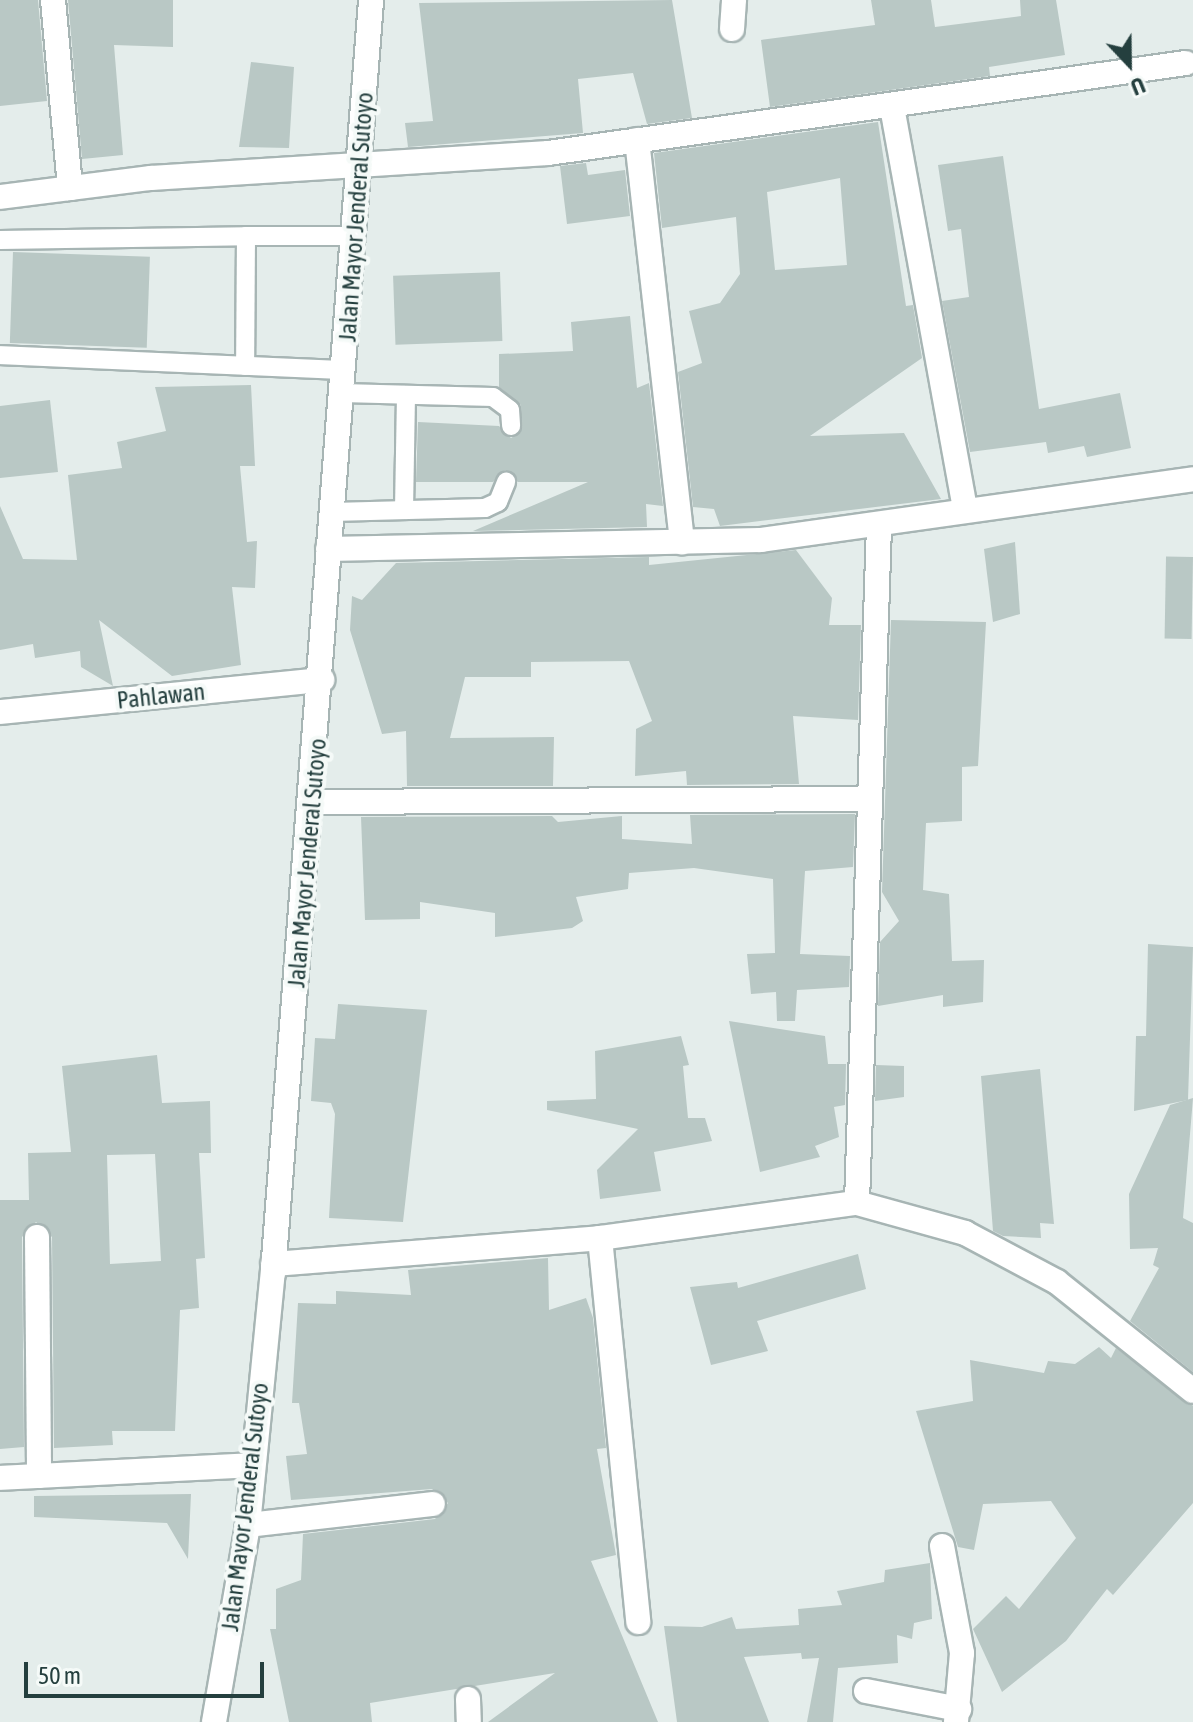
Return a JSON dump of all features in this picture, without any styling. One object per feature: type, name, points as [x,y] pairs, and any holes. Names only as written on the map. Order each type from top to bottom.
[{"type":"street","points":[[53,0],[70,188]]},
{"type":"street","name":"Jalan Mayor Jenderal Sutoyo","points":[[214,1722],[248,1525],[273,1264],[322,680],[328,549],[362,166],[371,0]]},
{"type":"street","points":[[732,29],[734,0]]},
{"type":"street","points":[[0,197],[70,188],[362,166],[637,140],[892,107],[1186,63]]},
{"type":"street","points":[[892,107],[965,510]]},
{"type":"street","points":[[637,140],[682,542]]},
{"type":"street","points":[[328,549],[682,542],[879,526],[965,510],[1193,479]]},
{"type":"street","points":[[857,1203],[879,526]]},
{"type":"street","name":"Pahlawan","points":[[0,712],[322,680]]},
{"type":"street","points":[[312,802],[868,799]]},
{"type":"street","points":[[273,1264],[600,1238],[857,1203],[965,1233],[1057,1282],[1193,1391]]},
{"type":"street","points":[[37,1237],[39,1476]]},
{"type":"street","points":[[600,1238],[638,1622]]},
{"type":"street","points":[[0,1478],[253,1465]]},
{"type":"street","points":[[248,1525],[433,1504]]},
{"type":"street","points":[[866,1691],[957,1716],[959,1624],[942,1546]]},
{"type":"lane","points":[[245,366],[246,236]]},
{"type":"lane","points":[[0,240],[356,236]]},
{"type":"lane","points":[[0,355],[245,366],[406,395],[493,397],[510,410],[511,426]]},
{"type":"lane","points":[[404,510],[406,395]]},
{"type":"lane","points":[[332,512],[485,508],[498,502],[506,482]]},
{"type":"building","points":[[0,0],[38,0],[47,101],[0,106]]},
{"type":"building","points":[[68,0],[173,0],[173,47],[114,45],[123,155],[82,159]]},
{"type":"building","points":[[672,0],[692,118],[647,124],[633,73],[578,79],[583,133],[408,147],[405,123],[433,121],[419,3]]},
{"type":"building","points":[[871,0],[931,0],[935,27],[1021,16],[1020,0],[1056,0],[1065,55],[989,67],[990,76],[770,107],[761,40],[875,25]]},
{"type":"building","points":[[251,62],[294,67],[289,148],[239,147]]},
{"type":"building","points":[[878,122],[906,306],[913,305],[922,358],[810,436],[904,433],[941,499],[720,526],[714,509],[693,507],[678,372],[702,363],[689,311],[720,303],[740,274],[736,217],[662,228],[654,153]],"holes":[[[840,178],[847,265],[775,270],[767,192]]]},
{"type":"building","points":[[1003,156],[1039,409],[1120,393],[1131,448],[1087,457],[1084,446],[1048,453],[1046,442],[970,452],[942,301],[969,297],[961,229],[948,231],[938,165]]},
{"type":"building","points":[[586,163],[588,175],[625,170],[630,216],[567,224],[560,166]]},
{"type":"building","points":[[13,252],[150,257],[147,348],[10,343]]},
{"type":"building","points":[[500,272],[502,341],[395,345],[393,276]]},
{"type":"building","points":[[630,316],[637,388],[649,383],[663,506],[646,504],[647,527],[473,531],[588,482],[518,482],[505,470],[493,482],[416,482],[418,422],[499,426],[511,438],[521,432],[521,405],[499,387],[499,354],[573,351],[571,322]]},
{"type":"building","points":[[251,385],[255,466],[240,466],[247,542],[257,541],[255,588],[232,587],[241,665],[172,676],[99,620],[113,686],[81,667],[80,651],[35,658],[33,644],[0,650],[0,506],[23,559],[77,560],[68,475],[122,468],[117,442],[166,431],[155,387]]},
{"type":"building","points":[[50,400],[58,472],[0,478],[0,406]]},
{"type":"building","points":[[1015,542],[1020,614],[993,622],[984,549]]},
{"type":"building","points":[[796,550],[832,598],[829,625],[861,625],[858,720],[793,716],[799,784],[687,785],[686,771],[635,776],[636,729],[652,721],[629,661],[531,662],[531,677],[465,677],[450,738],[554,737],[553,786],[407,786],[406,731],[382,734],[350,630],[352,596],[362,600],[396,563],[649,557],[649,565]]},
{"type":"building","points":[[1166,557],[1193,557],[1192,639],[1165,639]]},
{"type":"building","points":[[891,620],[986,622],[978,766],[962,767],[962,821],[926,823],[923,890],[949,894],[952,961],[984,960],[983,1002],[943,1007],[943,995],[878,1006],[880,942],[899,921],[882,892]]},
{"type":"building","points":[[855,814],[853,867],[805,871],[800,954],[850,956],[849,987],[797,990],[795,1021],[777,1021],[776,992],[751,994],[747,954],[775,953],[773,879],[694,868],[629,873],[628,889],[576,897],[583,921],[572,928],[495,937],[495,913],[420,902],[420,919],[365,920],[361,817],[552,816],[558,822],[622,816],[622,839],[692,844],[690,815]]},
{"type":"building","points":[[1148,944],[1193,947],[1188,1100],[1134,1111],[1136,1036],[1146,1036]]},
{"type":"building","points":[[338,1004],[427,1010],[403,1222],[329,1218],[335,1114],[331,1103],[311,1101],[315,1038],[335,1039]]},
{"type":"building","points":[[729,1021],[825,1036],[828,1064],[846,1064],[845,1105],[834,1107],[839,1137],[815,1146],[820,1157],[760,1172]]},
{"type":"building","points":[[681,1036],[689,1065],[683,1066],[688,1118],[705,1118],[712,1141],[654,1152],[661,1191],[600,1199],[597,1170],[638,1129],[547,1110],[547,1101],[596,1099],[595,1051]]},
{"type":"building","points":[[157,1055],[162,1103],[210,1101],[211,1153],[199,1153],[205,1258],[196,1259],[199,1308],[180,1310],[175,1431],[112,1431],[113,1445],[54,1448],[52,1237],[36,1222],[22,1237],[24,1447],[0,1449],[0,1200],[29,1200],[28,1153],[71,1152],[62,1066]],"holes":[[[155,1154],[161,1261],[110,1264],[107,1155]]]},
{"type":"building","points":[[876,1065],[904,1066],[904,1097],[875,1101]]},
{"type":"building","points":[[1040,1069],[1054,1224],[1040,1223],[1041,1238],[1003,1236],[993,1231],[981,1076]]},
{"type":"building","points":[[1193,1098],[1183,1218],[1193,1223],[1193,1372],[1130,1321],[1159,1268],[1153,1265],[1158,1248],[1130,1249],[1129,1194],[1170,1105]]},
{"type":"building","points":[[858,1254],[866,1289],[757,1321],[768,1351],[711,1365],[690,1287],[737,1282],[738,1288]]},
{"type":"building","points":[[548,1258],[549,1310],[586,1298],[593,1318],[606,1448],[597,1449],[616,1555],[591,1561],[658,1722],[488,1722],[555,1673],[370,1703],[372,1722],[289,1722],[270,1629],[276,1629],[276,1589],[301,1580],[303,1534],[435,1519],[448,1503],[432,1489],[291,1500],[286,1456],[307,1454],[299,1403],[292,1403],[298,1303],[336,1304],[336,1291],[411,1295],[408,1270]]},
{"type":"building","points":[[1099,1347],[1111,1358],[1116,1348],[1193,1406],[1193,1503],[1113,1595],[1107,1589],[1066,1641],[1002,1692],[973,1629],[1006,1596],[1019,1609],[1076,1538],[1051,1501],[983,1504],[974,1550],[958,1547],[916,1411],[973,1401],[970,1360],[1044,1373],[1048,1361],[1075,1364]]},
{"type":"building","points":[[191,1494],[188,1559],[167,1523],[34,1517],[34,1496]]},
{"type":"building","points":[[930,1563],[932,1619],[914,1623],[912,1639],[897,1635],[898,1663],[838,1668],[833,1722],[807,1722],[819,1658],[802,1659],[801,1653],[744,1657],[769,1722],[677,1722],[664,1626],[702,1627],[732,1617],[736,1629],[799,1625],[798,1609],[842,1605],[837,1591],[884,1582],[885,1570]]}]
